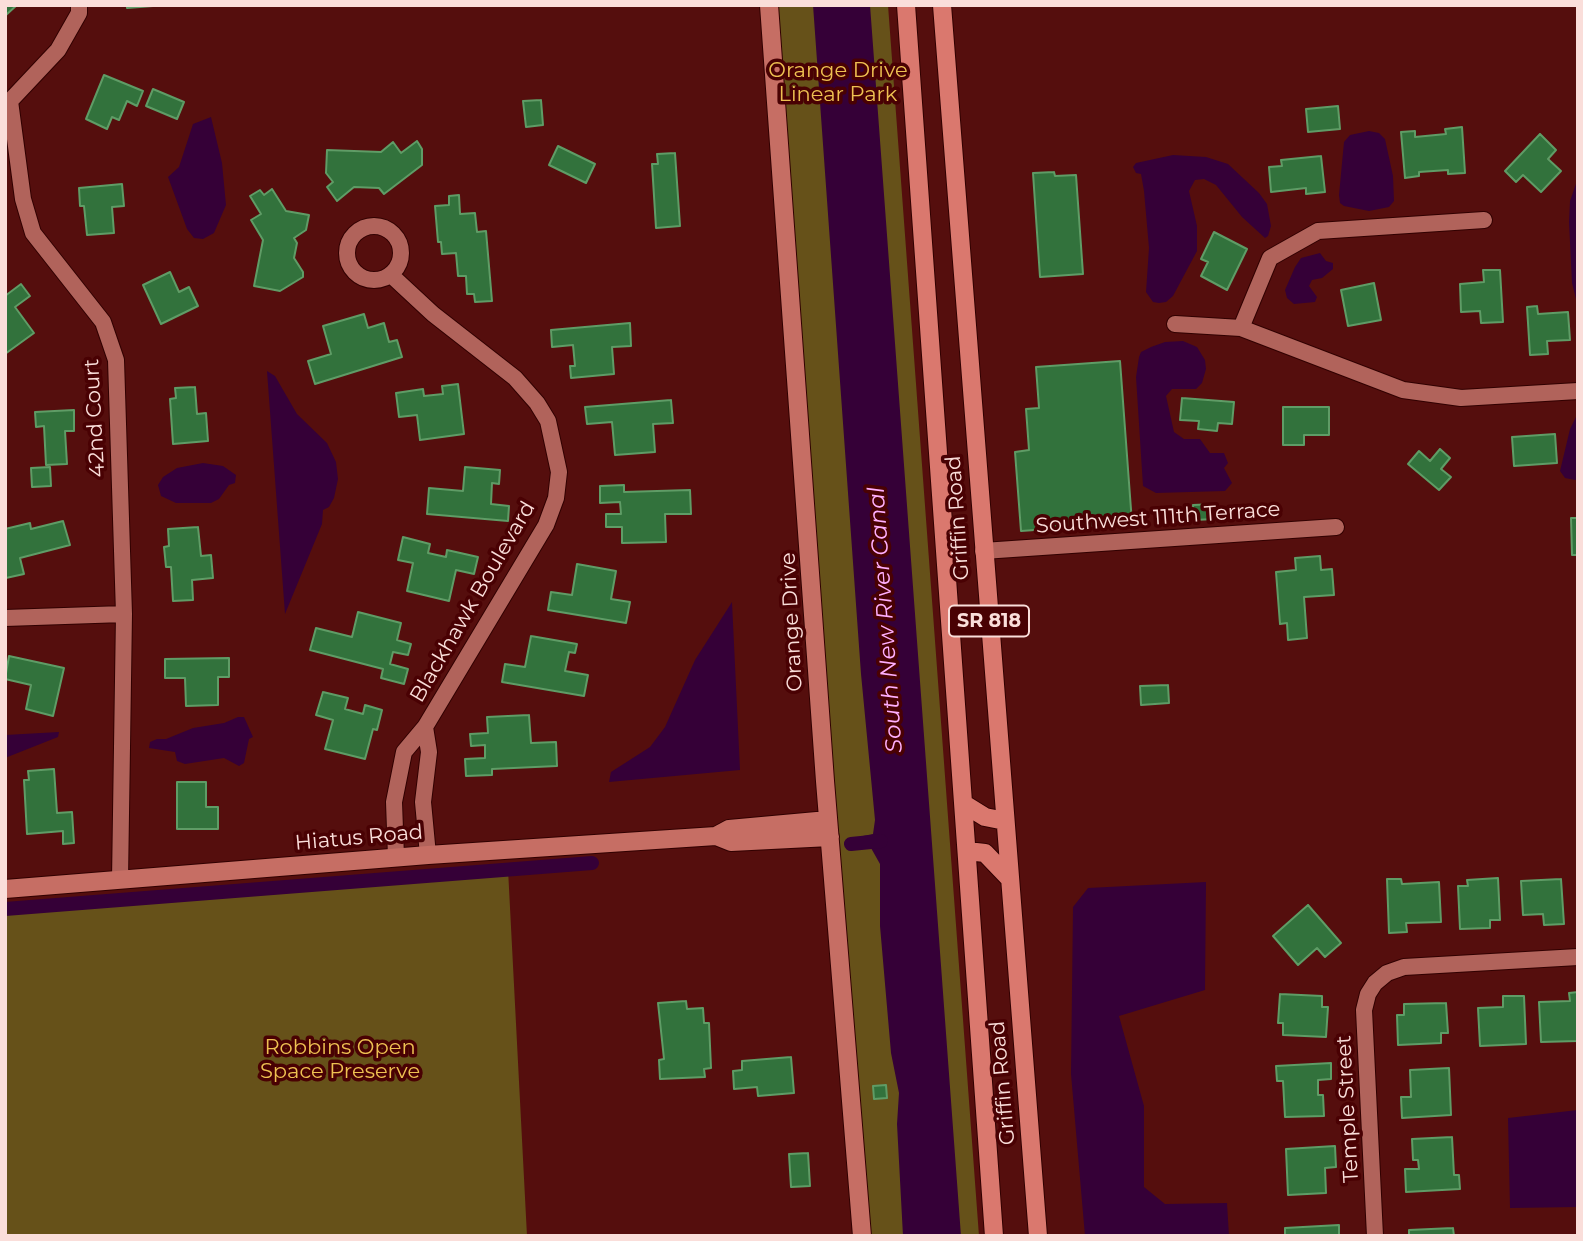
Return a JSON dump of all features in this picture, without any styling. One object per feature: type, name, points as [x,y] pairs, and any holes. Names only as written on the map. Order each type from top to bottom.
[{"type":"main road","name":"Griffin Road","points":[[906,5],[994,1236]]},
{"type":"main road","name":"Griffin Road","points":[[942,5],[1038,1236]]},
{"type":"main road","points":[[964,804],[985,817],[1005,821]]},
{"type":"main road","points":[[967,851],[985,853],[1009,878]]},
{"type":"street","name":"42nd Court","points":[[79,5],[79,13],[58,50],[8,101],[23,199],[33,233],[103,322],[116,360],[124,614],[120,880]]},
{"type":"street","name":"Orange Drive","points":[[769,5],[829,829],[862,1236]]},
{"type":"street","points":[[1241,328],[1270,258],[1318,231],[1484,220]]},
{"type":"street","name":"Blackhawk Boulevard","points":[[391,275],[433,314],[515,378],[537,403],[548,421],[559,472],[556,498],[546,525],[425,727],[404,752],[394,802],[396,858]]},
{"type":"street","points":[[1175,324],[1241,328],[1403,390],[1461,398],[1578,391]]},
{"type":"street","name":"Southwest 111th Terrace","points":[[983,551],[1336,527]]},
{"type":"street","points":[[5,618],[124,614]]},
{"type":"street","name":"Blackhawk Boulevard","points":[[425,727],[429,752],[423,802],[428,855]]},
{"type":"street","name":"Hiatus Road","points":[[5,889],[428,855],[716,836],[732,842],[829,829]]},
{"type":"street","name":"Temple Street","points":[[1375,1236],[1364,1010],[1375,983],[1404,967],[1578,957]]},
{"type":"green space","name":"Orange Drive Linear Park","points":[[776,5],[888,5],[979,1236],[868,1236]]},
{"type":"green space","name":"Robbins Open Space Preserve","points":[[508,869],[527,1236],[5,1236],[5,912]]},
{"type":"water","name":"South New River Canal","points":[[813,5],[870,5],[961,1236],[903,1236],[897,1124],[899,1093],[891,1053],[880,926],[880,864],[871,848],[863,849],[863,836],[873,834],[875,820],[861,674]]},
{"type":"water","points":[[211,117],[222,163],[226,205],[214,233],[203,239],[194,238],[187,229],[168,177],[179,167],[193,124]]},
{"type":"water","points":[[1369,131],[1379,133],[1385,139],[1393,176],[1394,201],[1389,207],[1369,211],[1344,206],[1340,203],[1339,195],[1344,142],[1350,135]]},
{"type":"water","points":[[1173,155],[1206,157],[1228,164],[1267,204],[1271,226],[1265,238],[1242,217],[1216,185],[1204,179],[1195,180],[1189,191],[1197,226],[1197,251],[1173,296],[1166,302],[1159,303],[1153,302],[1146,292],[1149,248],[1144,191],[1141,174],[1136,173],[1133,167],[1136,163]]},
{"type":"water","points":[[1578,178],[1578,307],[1572,283],[1569,222],[1570,201]]},
{"type":"water","points":[[1320,253],[1326,261],[1333,263],[1333,269],[1322,278],[1312,280],[1309,286],[1317,297],[1315,302],[1294,304],[1287,298],[1285,290],[1295,267],[1301,258]]},
{"type":"water","points":[[1183,341],[1197,347],[1205,360],[1206,369],[1202,383],[1196,389],[1172,389],[1166,396],[1174,432],[1184,439],[1200,439],[1210,453],[1224,453],[1228,463],[1224,468],[1232,483],[1225,491],[1156,493],[1143,486],[1136,377],[1139,357],[1141,352],[1151,347],[1165,342]]},
{"type":"water","points":[[267,371],[275,376],[297,414],[327,443],[336,462],[338,479],[334,498],[329,507],[323,510],[322,524],[285,614]]},
{"type":"water","points":[[1578,413],[1578,479],[1575,480],[1565,478],[1560,471],[1570,429]]},
{"type":"water","points":[[203,463],[223,466],[236,475],[235,483],[229,485],[219,499],[211,503],[176,503],[161,496],[158,485],[163,477],[177,468]]},
{"type":"water","points":[[732,602],[740,770],[609,782],[611,772],[650,747],[665,727],[695,660]]},
{"type":"water","points":[[244,717],[253,737],[249,739],[244,763],[239,766],[224,758],[185,764],[177,761],[175,752],[149,748],[150,742],[157,739],[166,739],[193,728],[224,723]]},
{"type":"water","points":[[59,732],[58,737],[5,758],[5,735]]},
{"type":"water","points":[[1206,882],[1205,990],[1119,1016],[1144,1106],[1144,1187],[1165,1204],[1227,1203],[1229,1236],[1085,1236],[1071,1074],[1073,907],[1088,888]]},
{"type":"water","points":[[1578,1110],[1578,1207],[1510,1208],[1508,1118]]},
{"type":"building","points":[[5,5],[17,5],[6,15]]},
{"type":"building","points":[[127,5],[166,5],[127,8]]},
{"type":"building","points":[[104,75],[143,91],[137,106],[127,101],[119,120],[112,117],[107,129],[86,119]]},
{"type":"building","points":[[153,89],[184,102],[177,119],[146,106]]},
{"type":"building","points":[[541,100],[543,125],[526,127],[523,101]]},
{"type":"building","points":[[1338,106],[1340,129],[1308,132],[1306,109]]},
{"type":"building","points":[[1462,127],[1465,173],[1448,174],[1448,170],[1419,172],[1419,176],[1405,178],[1401,132],[1415,131],[1415,137],[1446,134],[1445,129]]},
{"type":"building","points":[[1540,134],[1556,150],[1548,159],[1561,171],[1541,192],[1523,175],[1516,182],[1505,171]]},
{"type":"building","points":[[417,141],[422,149],[422,165],[384,194],[379,188],[354,187],[337,201],[327,187],[333,182],[326,173],[327,150],[381,152],[393,142],[401,153]]},
{"type":"building","points":[[558,146],[595,164],[586,183],[549,165]]},
{"type":"building","points":[[675,153],[680,226],[656,228],[652,164],[658,164],[657,154]]},
{"type":"building","points":[[1321,156],[1325,192],[1306,194],[1306,188],[1271,192],[1269,167],[1282,166],[1281,160]]},
{"type":"building","points":[[1054,172],[1055,176],[1076,175],[1083,274],[1040,277],[1033,173]]},
{"type":"building","points":[[122,184],[124,206],[112,207],[114,233],[87,235],[79,188]]},
{"type":"building","points":[[272,189],[286,211],[309,215],[306,230],[294,238],[297,243],[294,258],[303,272],[303,277],[280,291],[254,286],[263,240],[251,220],[261,214],[250,196],[260,190],[264,195]]},
{"type":"building","points":[[459,195],[460,214],[475,213],[477,232],[486,231],[492,301],[475,302],[474,294],[467,294],[466,276],[458,276],[456,253],[442,254],[441,242],[438,242],[435,206],[449,205],[449,196]]},
{"type":"building","points":[[1214,232],[1247,249],[1227,290],[1201,276],[1208,262],[1201,259]]},
{"type":"building","points":[[1483,270],[1500,270],[1503,322],[1481,323],[1480,311],[1461,312],[1460,284],[1484,282]]},
{"type":"building","points":[[170,272],[179,292],[189,287],[198,306],[161,324],[143,285]]},
{"type":"building","points":[[1374,283],[1381,320],[1348,326],[1341,290]]},
{"type":"building","points":[[21,284],[30,296],[15,307],[34,333],[5,354],[5,296]]},
{"type":"building","points":[[1537,306],[1538,314],[1568,312],[1570,340],[1547,341],[1548,354],[1530,355],[1527,307]]},
{"type":"building","points":[[364,314],[368,328],[384,323],[389,342],[397,340],[402,357],[315,384],[308,361],[331,354],[323,326]]},
{"type":"building","points":[[630,323],[631,346],[612,347],[614,374],[571,378],[570,366],[575,366],[573,345],[552,347],[551,330]]},
{"type":"building","points":[[1120,361],[1132,523],[1021,531],[1015,452],[1029,450],[1026,409],[1039,408],[1036,367]]},
{"type":"building","points":[[458,384],[464,434],[420,440],[417,415],[399,417],[396,393],[423,389],[424,396],[443,394],[442,386]]},
{"type":"building","points":[[195,387],[197,414],[206,413],[208,441],[173,444],[170,399],[176,398],[175,388]]},
{"type":"building","points":[[1182,398],[1234,402],[1232,424],[1218,423],[1217,431],[1198,429],[1199,421],[1180,420]]},
{"type":"building","points":[[671,400],[673,423],[653,424],[655,452],[615,455],[612,422],[587,424],[585,407]]},
{"type":"building","points":[[1283,407],[1329,407],[1329,435],[1304,435],[1304,445],[1283,445]]},
{"type":"building","points":[[74,410],[74,431],[65,431],[67,464],[46,465],[44,426],[36,427],[35,412]]},
{"type":"building","points":[[1555,434],[1557,463],[1514,466],[1512,437]]},
{"type":"building","points":[[1440,449],[1450,458],[1441,469],[1451,477],[1439,490],[1408,464],[1419,451],[1430,461]]},
{"type":"building","points":[[50,467],[51,486],[32,487],[31,468]]},
{"type":"building","points":[[465,467],[500,470],[499,484],[492,483],[491,504],[509,506],[508,521],[427,514],[429,488],[463,491]]},
{"type":"building","points":[[624,485],[624,492],[690,490],[691,514],[665,514],[666,542],[622,543],[622,527],[606,527],[606,514],[621,514],[620,502],[600,503],[600,486]]},
{"type":"building","points":[[1216,504],[1216,519],[1194,520],[1193,505]]},
{"type":"building","points":[[1571,518],[1578,518],[1578,555],[1572,555]]},
{"type":"building","points":[[63,521],[70,545],[20,558],[24,574],[6,578],[5,529],[30,523],[31,529]]},
{"type":"building","points":[[198,527],[201,556],[211,555],[213,578],[192,580],[193,600],[173,601],[171,567],[166,567],[164,547],[169,546],[168,529]]},
{"type":"building","points":[[403,537],[430,544],[428,553],[446,557],[447,550],[478,557],[474,574],[456,570],[449,601],[407,591],[413,563],[398,560]]},
{"type":"building","points":[[1320,556],[1321,570],[1332,569],[1334,595],[1304,597],[1307,638],[1288,640],[1287,623],[1280,624],[1276,572],[1296,570],[1295,558]]},
{"type":"building","points":[[577,564],[616,571],[611,599],[630,602],[626,623],[548,610],[551,592],[572,595]]},
{"type":"building","points":[[358,612],[401,623],[397,640],[411,644],[408,655],[393,652],[390,664],[408,669],[404,684],[381,678],[383,669],[310,650],[316,628],[352,637]]},
{"type":"building","points":[[531,636],[577,644],[575,653],[569,652],[565,671],[588,675],[584,696],[502,682],[505,664],[525,667]]},
{"type":"building","points":[[9,656],[64,668],[53,716],[26,709],[31,685],[5,679]]},
{"type":"building","points":[[229,658],[229,677],[218,677],[218,705],[186,706],[185,678],[165,678],[165,659]]},
{"type":"building","points":[[1168,685],[1169,703],[1141,705],[1140,686]]},
{"type":"building","points":[[323,692],[348,698],[345,709],[363,714],[365,705],[382,710],[377,730],[373,729],[365,759],[325,749],[333,720],[316,715]]},
{"type":"building","points":[[529,715],[531,743],[556,742],[557,766],[492,769],[492,775],[466,776],[465,759],[485,758],[485,745],[471,746],[470,734],[488,733],[487,717]]},
{"type":"building","points":[[54,769],[57,813],[72,812],[74,843],[63,844],[63,831],[27,834],[24,780],[29,780],[28,771]]},
{"type":"building","points":[[177,782],[206,782],[206,807],[218,807],[218,829],[177,829]]},
{"type":"building","points":[[1498,878],[1500,920],[1490,920],[1490,928],[1460,929],[1458,886],[1468,886],[1467,880]]},
{"type":"building","points":[[1387,879],[1401,879],[1402,884],[1439,882],[1441,922],[1406,923],[1407,932],[1389,933]]},
{"type":"building","points":[[1561,879],[1564,924],[1544,925],[1543,914],[1523,915],[1521,881]]},
{"type":"building","points":[[1308,905],[1341,943],[1325,957],[1317,948],[1298,965],[1273,936]]},
{"type":"building","points":[[1578,992],[1578,1041],[1541,1042],[1539,1002],[1570,1001],[1569,993]]},
{"type":"building","points":[[1280,994],[1322,996],[1322,1007],[1328,1007],[1326,1037],[1283,1035],[1283,1023],[1278,1023]]},
{"type":"building","points":[[1503,996],[1524,996],[1526,1044],[1480,1046],[1478,1008],[1503,1007]]},
{"type":"building","points":[[686,1001],[687,1009],[703,1008],[704,1023],[709,1023],[711,1068],[704,1069],[705,1077],[660,1079],[659,1060],[664,1059],[658,1003]]},
{"type":"building","points":[[1446,1003],[1448,1033],[1441,1033],[1441,1043],[1398,1045],[1397,1015],[1404,1015],[1404,1004]]},
{"type":"building","points":[[791,1057],[794,1093],[758,1096],[757,1087],[734,1089],[733,1071],[742,1070],[742,1061]]},
{"type":"building","points":[[1331,1063],[1331,1079],[1318,1080],[1318,1095],[1323,1095],[1324,1116],[1285,1117],[1283,1081],[1277,1081],[1276,1066]]},
{"type":"building","points":[[1449,1068],[1451,1115],[1402,1118],[1401,1097],[1411,1097],[1410,1070]]},
{"type":"building","points":[[886,1085],[887,1098],[874,1099],[873,1086]]},
{"type":"building","points":[[1452,1137],[1454,1175],[1459,1175],[1460,1189],[1406,1192],[1405,1169],[1419,1169],[1418,1160],[1413,1160],[1412,1139]]},
{"type":"building","points":[[1335,1146],[1336,1167],[1325,1168],[1326,1193],[1288,1195],[1286,1149]]},
{"type":"building","points":[[808,1153],[810,1186],[791,1187],[789,1154]]},
{"type":"building","points":[[1339,1225],[1339,1236],[1285,1236],[1285,1228]]},
{"type":"building","points":[[1453,1228],[1454,1236],[1409,1236],[1409,1230]]},
{"type":"waterway","points":[[851,844],[881,841]]},
{"type":"waterway","points":[[5,909],[592,863]]}]
